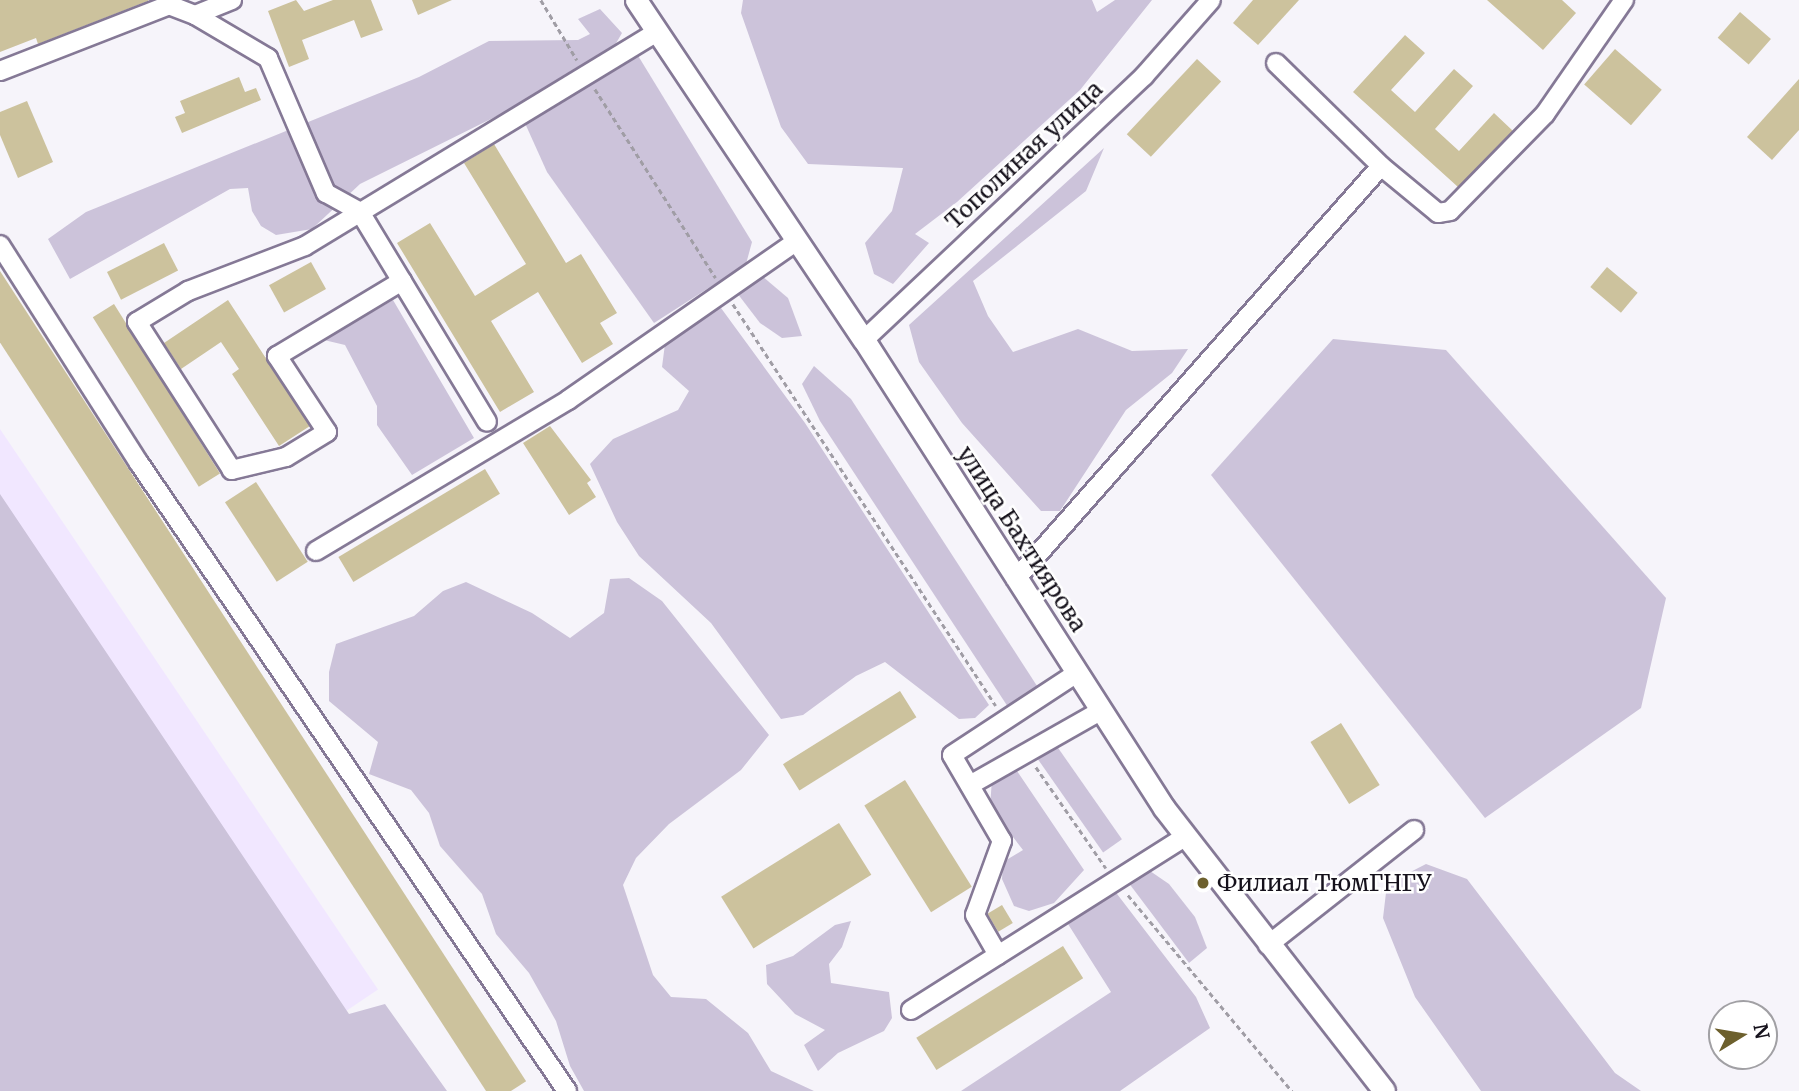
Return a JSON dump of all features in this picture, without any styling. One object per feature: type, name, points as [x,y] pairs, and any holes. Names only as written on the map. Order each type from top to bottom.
[{"type":"main road","name":"улица Бахтиярова","points":[[636,0],[864,340],[1100,711],[1185,837],[1384,1091]]},
{"type":"street","points":[[195,15],[232,0]]},
{"type":"street","name":"Тополиная улица","points":[[864,340],[1144,76],[1211,0]]},
{"type":"street","points":[[1276,63],[1381,166],[1438,213],[1460,205],[1545,114],[1624,0]]},
{"type":"street","points":[[0,71],[168,3],[195,15],[268,58],[327,193],[360,212],[487,422]]},
{"type":"street","points":[[402,281],[277,356],[327,432],[286,457],[232,470],[137,322],[188,291],[305,246],[657,32]]},
{"type":"street","points":[[1017,579],[1381,166]]},
{"type":"street","points":[[316,551],[568,400],[797,241]]},
{"type":"street","points":[[0,245],[139,463],[566,1091]]},
{"type":"street","points":[[998,955],[975,915],[1002,841],[953,755],[1077,673]]},
{"type":"street","points":[[970,785],[1100,711]]},
{"type":"street","points":[[1268,946],[1414,830]]},
{"type":"street","points":[[911,1010],[1185,837]]},
{"type":"path","points":[[541,0],[725,291],[1005,719]]},
{"type":"path","points":[[1026,752],[1116,881],[1292,1091]]},
{"type":"shaded area","points":[[743,0],[1092,0],[1097,12],[1115,0],[1152,0],[1080,90],[957,202],[915,234],[929,243],[893,284],[874,274],[865,243],[892,211],[903,168],[808,164],[781,127],[741,13]]},
{"type":"shaded area","points":[[600,9],[622,33],[615,45],[529,100],[360,184],[312,229],[276,235],[261,226],[252,211],[248,188],[230,189],[70,279],[48,239],[86,212],[419,77],[489,41],[578,40],[590,34],[578,19]]},
{"type":"shaded area","points":[[637,54],[752,242],[746,264],[654,323],[547,172],[524,121]]},
{"type":"shaded area","points":[[1104,148],[1086,191],[973,281],[988,316],[1013,352],[1078,329],[1132,351],[1188,349],[1172,373],[1126,410],[1060,511],[1041,511],[962,423],[919,362],[909,325]]},
{"type":"shaded area","points":[[756,271],[788,298],[802,336],[782,338],[760,323],[734,289]]},
{"type":"shaded area","points":[[393,300],[474,438],[412,475],[377,425],[377,406],[345,345],[324,340]]},
{"type":"shaded area","points":[[721,308],[805,423],[989,705],[975,718],[959,719],[885,662],[856,676],[803,715],[781,719],[711,623],[639,556],[617,522],[590,464],[613,439],[678,410],[689,391],[662,367],[665,344],[692,318]]},
{"type":"shaded area","points":[[1333,339],[1446,350],[1666,598],[1641,708],[1485,818],[1211,475]]},
{"type":"shaded area","points":[[814,366],[851,399],[1039,689],[1010,710],[820,421],[802,384]]},
{"type":"shaded area","points":[[0,429],[378,989],[332,1021],[0,529]]},
{"type":"shaded area","points":[[0,494],[349,1014],[385,1004],[447,1091],[0,1091]]},
{"type":"shaded area","points":[[629,578],[662,601],[769,735],[741,770],[669,824],[636,858],[623,885],[653,975],[671,997],[706,999],[748,1033],[771,1071],[814,1091],[584,1091],[570,1066],[556,1021],[529,973],[496,934],[482,894],[440,846],[429,813],[411,790],[369,774],[378,742],[329,701],[329,672],[336,644],[414,616],[443,591],[466,582],[532,613],[570,638],[604,613],[610,579]]},
{"type":"shaded area","points":[[1056,745],[1122,839],[1103,852],[1037,758]]},
{"type":"shaded area","points":[[1013,765],[1084,870],[1054,903],[1029,911],[1014,906],[1002,879],[1003,862],[1023,850],[990,807],[992,779]]},
{"type":"shaded area","points":[[1426,864],[1467,879],[1615,1073],[1641,1091],[1481,1091],[1415,997],[1383,918],[1387,884]]},
{"type":"shaded area","points":[[1150,871],[1169,884],[1195,917],[1207,948],[1189,963],[1125,878]]},
{"type":"shaded area","points":[[1114,890],[1196,997],[1210,1028],[1120,1091],[961,1091],[1111,992],[1068,924]]},
{"type":"shaded area","points":[[851,921],[842,947],[829,964],[831,983],[889,992],[892,1018],[884,1031],[838,1053],[818,1071],[804,1045],[825,1030],[795,1014],[767,984],[766,965],[793,956],[835,925]]},
{"type":"building","points":[[0,0],[148,1],[38,44],[36,38],[0,52]]},
{"type":"building","points":[[296,0],[304,11],[333,0],[371,0],[383,30],[361,38],[354,20],[302,40],[309,59],[289,67],[268,11]]},
{"type":"building","points":[[412,0],[452,0],[418,15]]},
{"type":"building","points":[[1253,0],[1299,0],[1258,45],[1233,23]]},
{"type":"building","points":[[1487,0],[1562,0],[1576,13],[1543,50]]},
{"type":"building","points":[[1740,12],[1771,39],[1749,65],[1718,38]]},
{"type":"building","points":[[1405,35],[1425,53],[1391,90],[1415,112],[1454,69],[1473,86],[1435,129],[1459,151],[1494,113],[1513,131],[1458,187],[1353,92]]},
{"type":"building","points":[[1615,49],[1662,90],[1631,125],[1584,84]]},
{"type":"building","points":[[1197,59],[1221,82],[1151,157],[1127,134]]},
{"type":"building","points":[[239,77],[245,92],[256,88],[261,100],[182,133],[175,117],[185,113],[180,101]]},
{"type":"building","points":[[1799,79],[1799,130],[1772,160],[1747,137]]},
{"type":"building","points":[[27,101],[53,162],[18,178],[0,135],[0,112]]},
{"type":"building","points":[[494,144],[566,263],[581,254],[617,313],[600,323],[613,344],[582,363],[538,292],[491,321],[534,392],[500,412],[397,243],[430,223],[475,296],[526,264],[464,163]]},
{"type":"building","points":[[164,243],[178,271],[121,300],[107,272]]},
{"type":"building","points":[[311,262],[326,289],[284,312],[269,285]]},
{"type":"building","points":[[1607,267],[1638,293],[1621,313],[1590,287]]},
{"type":"building","points":[[0,271],[526,1081],[511,1091],[486,1091],[0,343]]},
{"type":"building","points":[[228,300],[310,426],[279,446],[232,374],[239,369],[221,342],[181,369],[164,343]]},
{"type":"building","points":[[114,304],[220,474],[199,487],[93,317]]},
{"type":"building","points":[[550,426],[591,480],[587,483],[596,497],[569,515],[523,443]]},
{"type":"building","points":[[485,469],[500,494],[353,582],[338,557]]},
{"type":"building","points":[[256,482],[308,562],[277,582],[225,502]]},
{"type":"building","points":[[900,691],[916,717],[799,790],[783,764]]},
{"type":"building","points":[[1341,723],[1380,785],[1349,804],[1310,742]]},
{"type":"building","points":[[905,780],[972,887],[931,912],[864,805]]},
{"type":"building","points":[[839,823],[871,875],[753,948],[721,897]]},
{"type":"building","points":[[1002,905],[1013,923],[998,932],[987,914]]},
{"type":"building","points":[[1063,946],[1083,978],[936,1070],[916,1038]]},
{"type":"place","name":"Филиал ТюмГНГУ","points":[[1203,883]]}]
